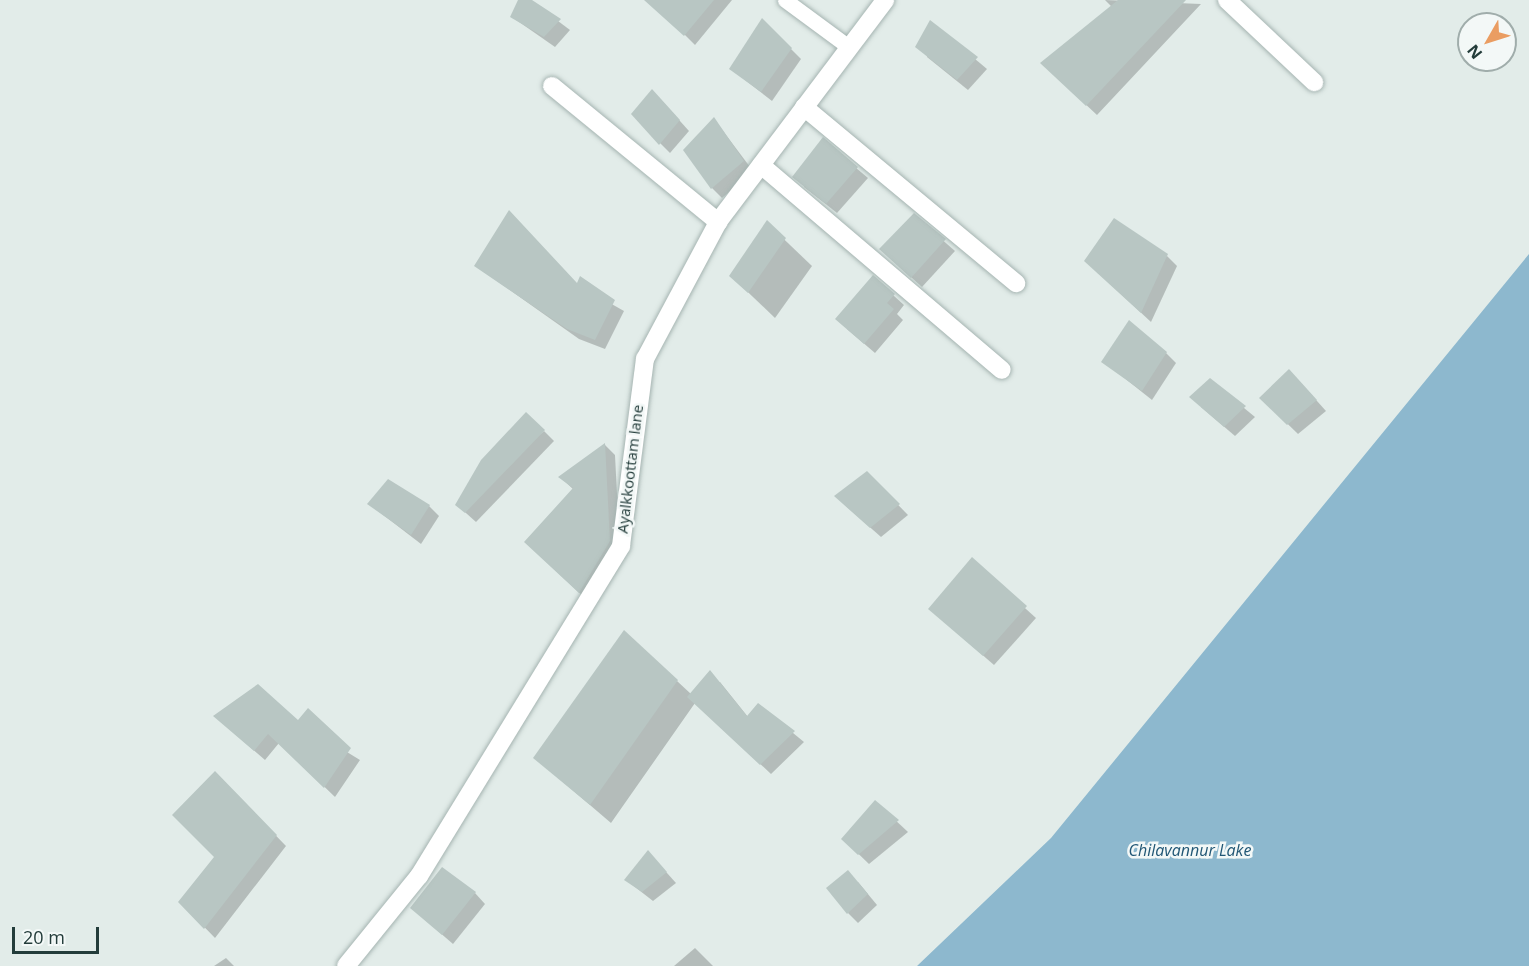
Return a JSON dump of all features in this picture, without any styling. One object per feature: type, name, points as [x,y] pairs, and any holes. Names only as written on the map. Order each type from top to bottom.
[{"type":"street","name":"Ayalkkoottam lane","points":[[346,966],[419,876],[621,546],[645,359],[718,222],[804,107],[846,45],[885,0]]},
{"type":"street","points":[[1227,0],[1314,82]]},
{"type":"street","points":[[552,86],[718,222]]},
{"type":"street","points":[[804,107],[1016,283]]},
{"type":"street","points":[[761,165],[1002,370]]},
{"type":"lane","points":[[785,0],[846,45]]},
{"type":"water","name":"Chilavannur Lake","points":[[1529,254],[1529,966],[917,966],[1051,838]]},
{"type":"building","points":[[518,0],[532,0],[561,19],[544,37],[510,17]]},
{"type":"building","points":[[644,0],[714,0],[684,36]]},
{"type":"building","points":[[1118,0],[1186,0],[1086,106],[1040,63]]},
{"type":"building","points":[[762,18],[792,48],[761,92],[729,69]]},
{"type":"building","points":[[930,20],[978,57],[957,80],[915,47]]},
{"type":"building","points":[[652,89],[680,120],[659,145],[631,114]]},
{"type":"building","points":[[714,117],[744,161],[711,189],[683,150]]},
{"type":"building","points":[[823,137],[858,167],[826,204],[792,177]]},
{"type":"building","points":[[509,210],[577,283],[580,276],[615,300],[595,340],[567,329],[474,266]]},
{"type":"building","points":[[914,213],[946,239],[911,278],[879,249]]},
{"type":"building","points":[[1114,218],[1168,254],[1141,313],[1084,261]]},
{"type":"building","points":[[767,220],[786,238],[748,293],[729,276]]},
{"type":"building","points":[[873,275],[895,294],[887,303],[894,309],[864,344],[835,319]]},
{"type":"building","points":[[1129,320],[1167,352],[1142,391],[1101,362]]},
{"type":"building","points":[[1289,369],[1317,400],[1287,425],[1259,398]]},
{"type":"building","points":[[1210,378],[1246,406],[1224,427],[1189,397]]},
{"type":"building","points":[[526,412],[545,430],[465,513],[455,505],[481,460]]},
{"type":"building","points":[[605,443],[610,541],[579,593],[524,542],[573,488],[558,477]]},
{"type":"building","points":[[867,471],[900,504],[870,528],[834,496]]},
{"type":"building","points":[[388,479],[430,505],[411,535],[367,504]]},
{"type":"building","points":[[972,557],[1027,606],[983,656],[928,609]]},
{"type":"building","points":[[624,630],[678,680],[590,805],[533,758]]},
{"type":"building","points":[[710,670],[747,716],[758,703],[795,731],[760,765],[687,697]]},
{"type":"building","points":[[258,684],[298,720],[308,708],[351,748],[324,788],[268,734],[254,751],[213,716]]},
{"type":"building","points":[[215,771],[277,835],[204,929],[178,902],[214,857],[172,815]]},
{"type":"building","points":[[875,800],[899,820],[858,855],[841,839]]},
{"type":"building","points":[[648,850],[667,872],[642,892],[624,880]]},
{"type":"building","points":[[442,867],[476,892],[442,935],[410,908]]},
{"type":"building","points":[[848,870],[868,894],[847,914],[826,888]]}]
